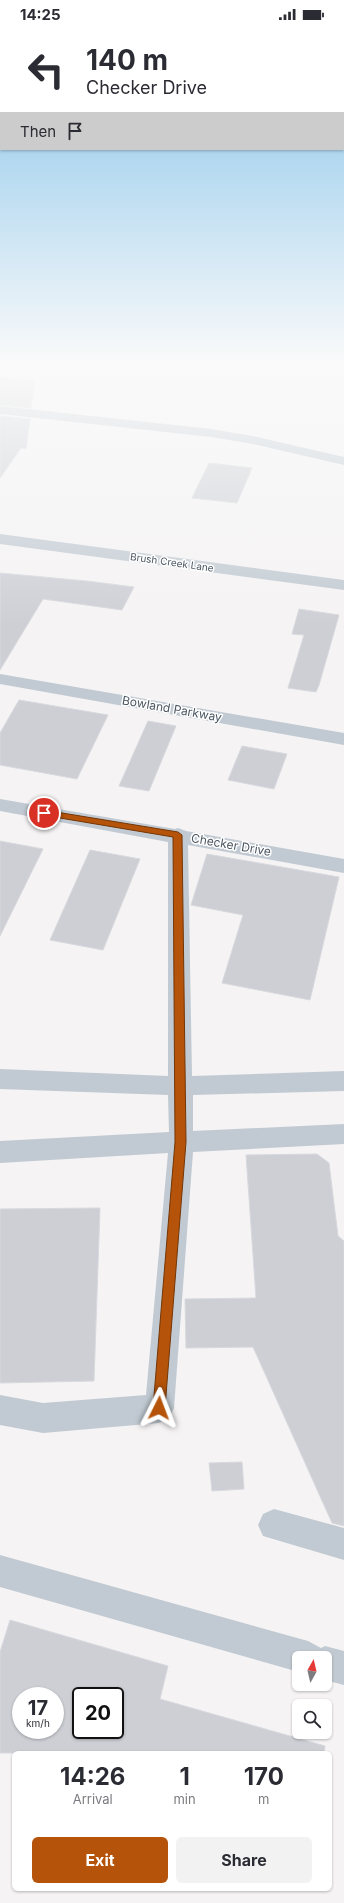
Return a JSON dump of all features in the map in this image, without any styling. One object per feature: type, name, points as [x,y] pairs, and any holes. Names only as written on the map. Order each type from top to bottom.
[{"type":"street","points":[[300,452],[344,461]]},
{"type":"street","name":"Brush Creek Lane","points":[[0,539],[344,585]]},
{"type":"street","name":"Bowland Parkway","points":[[0,679],[344,739]]},
{"type":"street","name":"Checker Drive","points":[[0,805],[178,835],[344,866]]},
{"type":"street","points":[[0,1410],[43,1418],[159,1408],[180,1142],[181,1086],[178,835]]},
{"type":"street","points":[[0,1079],[181,1086],[344,1081]]},
{"type":"street","points":[[0,1152],[344,1134]]},
{"type":"street","points":[[274,1525],[344,1544]]},
{"type":"street","points":[[0,1571],[292,1653]]},
{"type":"street","points":[[332,1665],[344,1668]]},
{"type":"building","points":[[0,452],[19,452],[0,478]]},
{"type":"building","points":[[209,463],[252,468],[237,503],[192,498]]},
{"type":"building","points":[[0,573],[134,587],[122,610],[43,599],[0,670]]},
{"type":"building","points":[[299,609],[339,615],[316,692],[288,688],[304,635],[292,634]]},
{"type":"building","points":[[19,700],[108,715],[77,779],[0,765],[0,733]]},
{"type":"building","points":[[148,721],[176,726],[149,791],[119,786]]},
{"type":"building","points":[[242,746],[287,754],[274,789],[228,780]]},
{"type":"building","points":[[0,841],[43,849],[0,936]]},
{"type":"building","points":[[90,850],[140,859],[103,950],[50,940]]},
{"type":"building","points":[[207,854],[339,877],[310,1000],[222,983],[243,915],[191,905]]},
{"type":"building","points":[[317,1154],[329,1163],[338,1236],[344,1241],[344,1526],[332,1523],[253,1347],[186,1348],[185,1299],[256,1298],[246,1155]]},
{"type":"building","points":[[100,1208],[94,1381],[0,1383],[0,1209]]},
{"type":"building","points":[[242,1462],[244,1489],[212,1491],[209,1463]]},
{"type":"building","points":[[10,1620],[168,1666],[160,1699],[292,1737],[292,1739],[300,1739],[325,1746],[324,1751],[12,1751],[12,1753],[0,1753],[0,1652]]},
{"type":"route","points":[[44,813],[178,835],[181,1086],[180,1142],[159,1408]]}]
